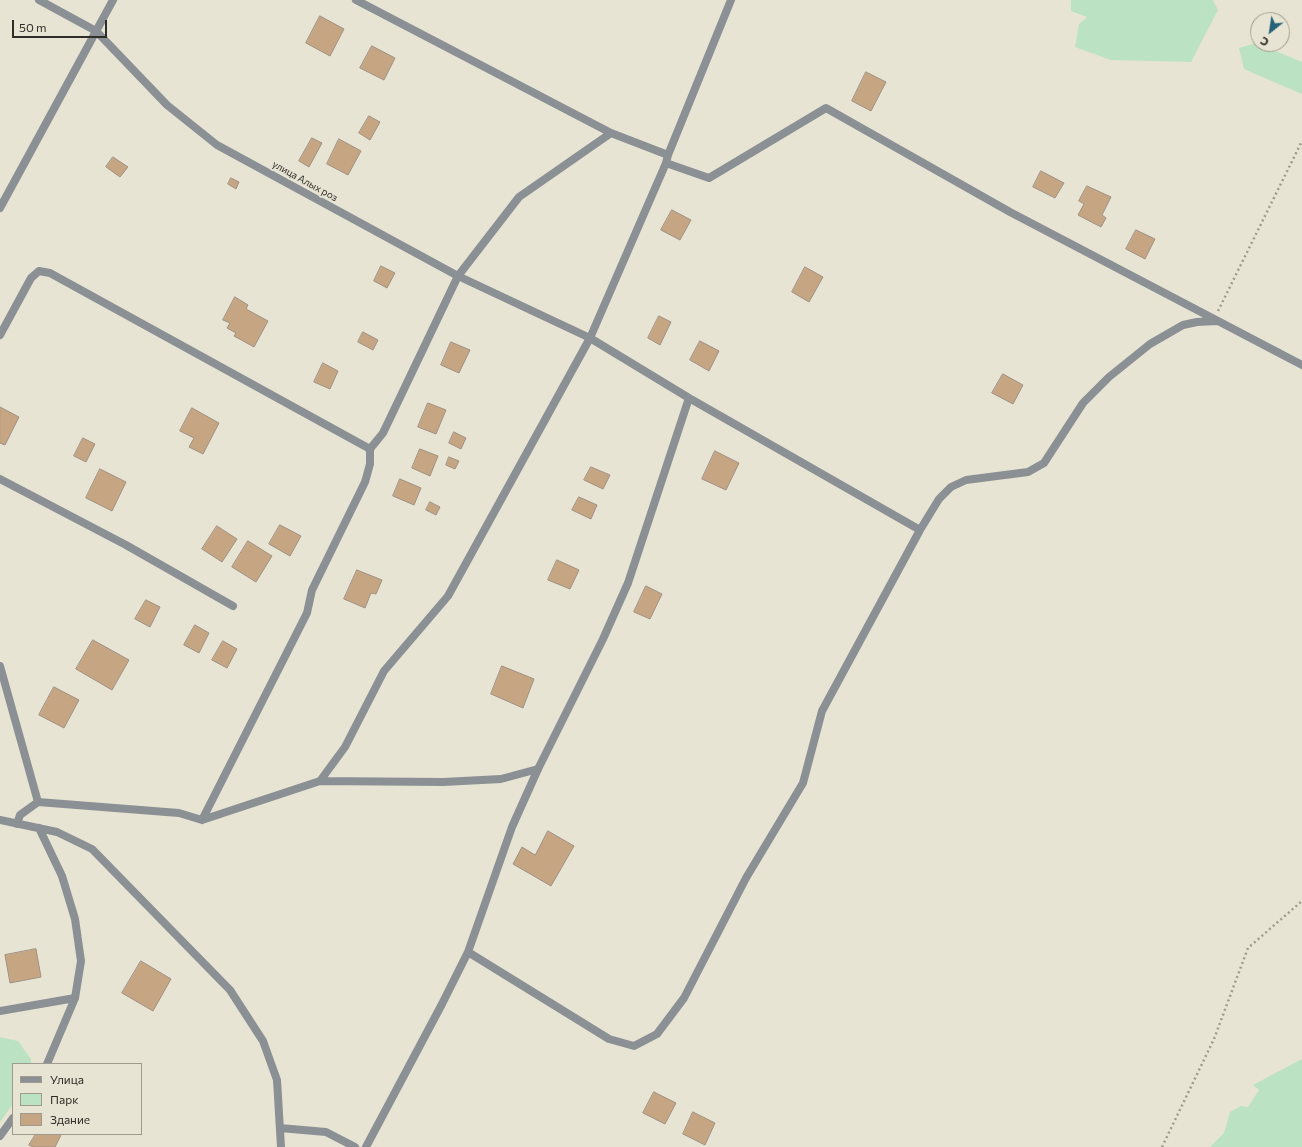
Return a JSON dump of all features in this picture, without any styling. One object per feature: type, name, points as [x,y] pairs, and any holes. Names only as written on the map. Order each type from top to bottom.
[{"type":"street","name":"улица Алых роз","points":[[39,0],[96,31],[166,105],[217,145],[458,276],[590,338],[689,398],[920,530]]},
{"type":"street","points":[[0,208],[113,0]]},
{"type":"street","points":[[356,0],[612,133],[709,178],[826,108],[1010,212],[1302,365]]},
{"type":"street","points":[[320,782],[345,746],[384,671],[448,596],[590,338],[667,159],[731,0]]},
{"type":"street","points":[[202,820],[307,613],[312,590],[365,482],[370,464],[370,449],[383,433],[458,276],[519,197],[612,133]]},
{"type":"street","points":[[0,335],[31,278],[39,271],[50,273],[370,449]]},
{"type":"street","points":[[468,952],[609,1038],[634,1046],[657,1034],[684,998],[746,878],[803,783],[822,711],[920,530],[939,499],[951,487],[966,480],[1028,472],[1044,463],[1083,403],[1109,378],[1150,344],[1183,325],[1216,320]]},
{"type":"street","points":[[366,1147],[439,1011],[468,952],[512,827],[538,768],[603,639],[628,583],[689,398]]},
{"type":"street","points":[[0,479],[126,545],[234,606]]},
{"type":"street","points":[[0,666],[38,802]]},
{"type":"street","points":[[17,824],[20,816],[38,802],[179,813],[202,820],[320,782],[443,782],[501,780],[538,768]]},
{"type":"street","points":[[0,820],[57,832],[92,849],[230,990],[263,1040],[277,1080],[280,1147]]},
{"type":"street","points":[[39,828],[62,876],[75,919],[81,961],[75,998],[48,1063]]},
{"type":"street","points":[[0,1012],[75,998]]},
{"type":"street","points":[[0,1136],[12,1119]]},
{"type":"street","points":[[280,1128],[326,1132],[355,1147]]},
{"type":"path","points":[[1216,320],[1302,141]]},
{"type":"path","points":[[1162,1147],[1214,1039],[1248,948],[1302,901]]},
{"type":"green space","points":[[1071,0],[1213,0],[1218,10],[1191,62],[1111,60],[1075,47],[1079,24],[1087,17],[1071,11]]},
{"type":"green space","points":[[1250,45],[1250,52],[1278,52],[1302,62],[1302,94],[1244,69],[1239,48]]},
{"type":"green space","points":[[0,1037],[18,1041],[31,1059],[31,1063],[12,1063],[12,1105],[0,1122]]},
{"type":"green space","points":[[1302,1059],[1302,1147],[1210,1147],[1224,1133],[1230,1112],[1241,1106],[1248,1107],[1259,1090],[1253,1085]]},
{"type":"building","points":[[320,16],[344,29],[330,56],[306,43]]},
{"type":"building","points":[[372,46],[395,58],[384,80],[360,68]]},
{"type":"building","points":[[866,72],[886,82],[871,111],[852,101]]},
{"type":"building","points":[[369,116],[380,122],[370,140],[359,133]]},
{"type":"building","points":[[312,138],[322,143],[309,167],[299,161]]},
{"type":"building","points":[[339,139],[361,151],[348,175],[327,164]]},
{"type":"building","points":[[113,157],[128,167],[120,177],[106,167]]},
{"type":"building","points":[[1041,171],[1064,183],[1055,198],[1033,187]]},
{"type":"building","points":[[231,178],[239,182],[236,189],[228,184]]},
{"type":"building","points":[[1087,186],[1111,197],[1102,215],[1106,218],[1101,227],[1078,215],[1084,204],[1079,201]]},
{"type":"building","points":[[672,210],[691,220],[680,240],[661,230]]},
{"type":"building","points":[[1136,230],[1155,239],[1145,259],[1126,249]]},
{"type":"building","points":[[381,266],[395,273],[387,288],[374,281]]},
{"type":"building","points":[[805,267],[823,277],[809,302],[792,292]]},
{"type":"building","points":[[235,297],[248,305],[246,309],[268,321],[254,347],[234,336],[236,333],[227,328],[230,323],[223,320]]},
{"type":"building","points":[[659,316],[671,322],[660,345],[648,338]]},
{"type":"building","points":[[363,332],[378,340],[373,350],[358,342]]},
{"type":"building","points":[[700,341],[719,351],[709,371],[690,360]]},
{"type":"building","points":[[451,342],[470,350],[459,373],[441,365]]},
{"type":"building","points":[[323,363],[338,371],[330,389],[314,382]]},
{"type":"building","points":[[1003,374],[1023,385],[1013,404],[992,393]]},
{"type":"building","points":[[428,403],[446,410],[436,434],[418,427]]},
{"type":"building","points":[[0,407],[19,417],[5,445],[0,443]]},
{"type":"building","points":[[192,408],[219,423],[203,454],[189,447],[194,438],[180,431]]},
{"type":"building","points":[[454,432],[466,438],[461,449],[449,443]]},
{"type":"building","points":[[83,438],[95,444],[86,462],[74,456]]},
{"type":"building","points":[[420,449],[438,456],[430,476],[412,468]]},
{"type":"building","points":[[715,451],[739,463],[726,490],[702,479]]},
{"type":"building","points":[[449,457],[459,461],[455,469],[446,465]]},
{"type":"building","points":[[591,467],[610,475],[603,489],[584,480]]},
{"type":"building","points":[[100,469],[126,482],[112,511],[86,498]]},
{"type":"building","points":[[400,479],[421,488],[414,505],[393,496]]},
{"type":"building","points":[[579,497],[597,505],[591,519],[572,510]]},
{"type":"building","points":[[430,502],[440,507],[436,515],[426,510]]},
{"type":"building","points":[[280,525],[301,536],[290,556],[269,544]]},
{"type":"building","points":[[217,526],[237,539],[222,562],[202,549]]},
{"type":"building","points":[[248,541],[272,556],[256,582],[232,567]]},
{"type":"building","points":[[557,560],[579,570],[570,589],[548,580]]},
{"type":"building","points":[[357,570],[382,580],[376,594],[371,593],[365,608],[344,599]]},
{"type":"building","points":[[646,586],[662,594],[650,619],[634,612]]},
{"type":"building","points":[[146,600],[160,607],[150,627],[135,619]]},
{"type":"building","points":[[195,625],[209,633],[199,653],[184,645]]},
{"type":"building","points":[[93,640],[129,660],[112,690],[76,669]]},
{"type":"building","points":[[223,641],[237,649],[227,668],[212,660]]},
{"type":"building","points":[[502,666],[534,679],[523,708],[491,694]]},
{"type":"building","points":[[54,687],[79,700],[64,728],[39,715]]},
{"type":"building","points":[[548,831],[574,846],[551,886],[513,864],[522,847],[535,855]]},
{"type":"building","points":[[36,949],[41,977],[10,983],[5,955]]},
{"type":"building","points":[[141,961],[171,979],[153,1011],[122,993]]},
{"type":"building","points":[[654,1092],[676,1103],[665,1124],[643,1113]]},
{"type":"building","points":[[693,1112],[715,1123],[705,1145],[683,1134]]},
{"type":"building","points":[[35,1135],[61,1135],[55,1147],[33,1147],[29,1145]]}]
